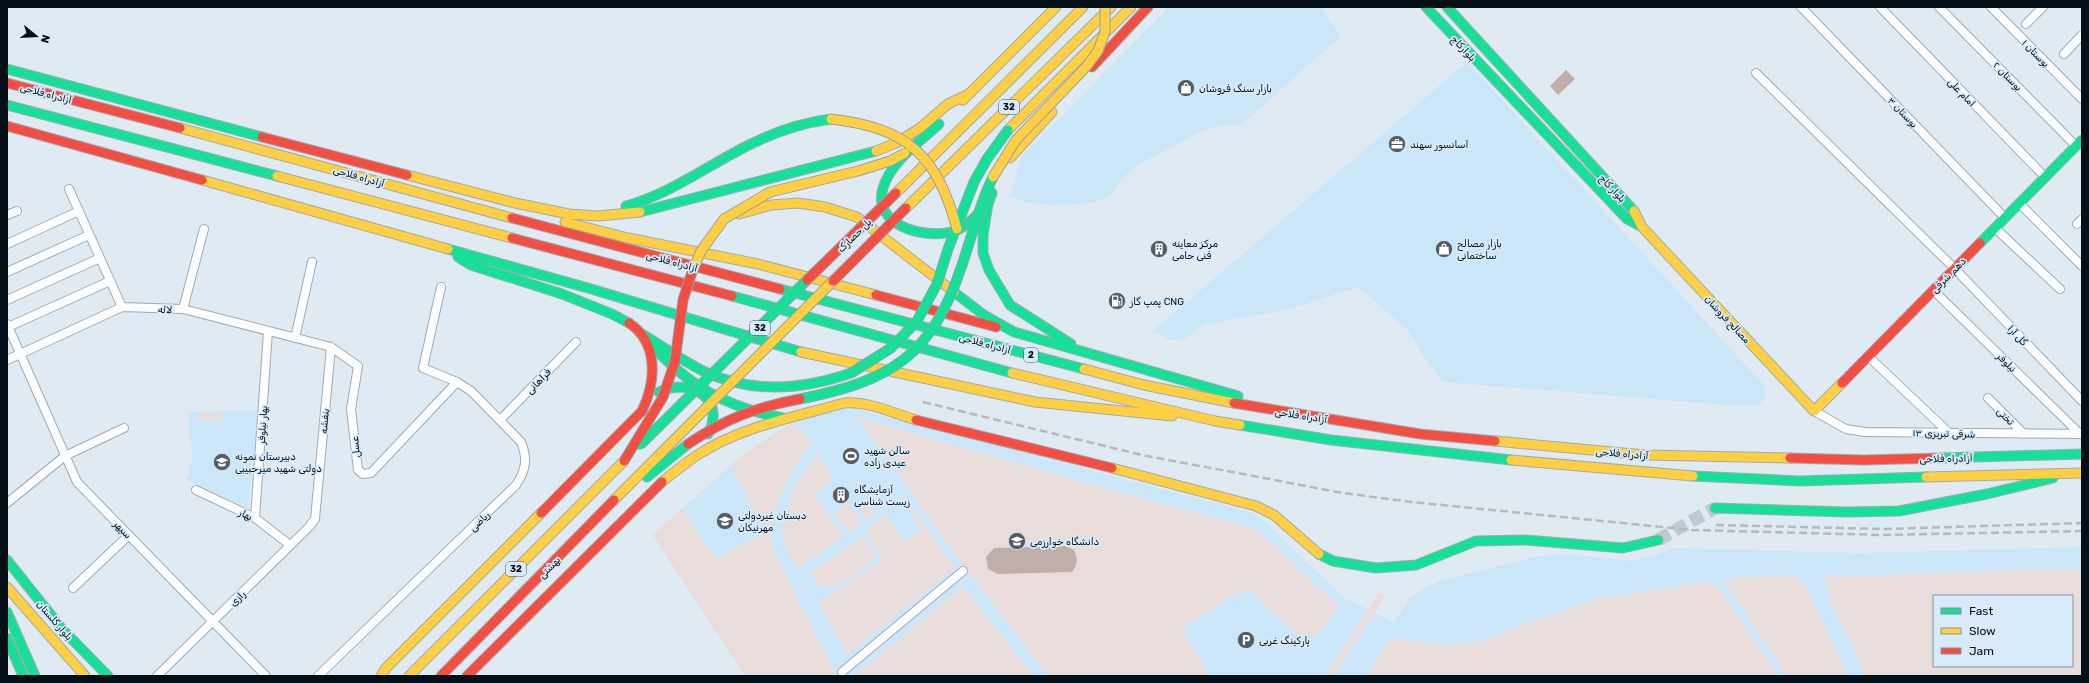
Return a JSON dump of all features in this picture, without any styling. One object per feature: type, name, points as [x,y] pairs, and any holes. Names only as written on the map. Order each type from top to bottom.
[{"type":"main road","points":[[624,461],[663,397],[675,361],[683,300],[691,276],[701,251],[724,219],[770,192],[858,171],[883,163],[905,153],[931,133],[1056,7]]},
{"type":"main road","name":"پل حصارک","points":[[624,461],[1083,7]]},
{"type":"main road","points":[[612,503],[688,444],[719,423],[735,416],[778,404],[846,390],[871,381],[905,360],[927,337],[943,312],[959,272],[980,205],[996,170],[1020,136],[1092,60],[1103,40],[1105,7]]},
{"type":"main road","name":"پل حصارک","points":[[657,457],[906,208],[1111,7]]},
{"type":"main road","points":[[640,333],[704,372],[736,383],[758,388],[780,389],[816,384],[851,373],[891,348],[917,321],[937,284],[948,249],[974,182],[987,159],[1008,130],[1131,7]]},
{"type":"main road","points":[[1087,354],[1010,305],[989,270],[983,253],[983,234],[988,204],[996,180],[1008,161],[1148,7]]},
{"type":"main road","name":"بلوارکاج","points":[[1426,7],[1502,89]]},
{"type":"main road","name":"بلوار کاج","points":[[1447,7],[1635,212],[1642,227]]},
{"type":"main road","points":[[7,69],[475,193],[544,209],[584,216],[615,216],[642,212],[878,150],[896,142],[920,128],[948,104],[969,94]]},
{"type":"main road","name":"آزادراه فلاحی","points":[[7,82],[1144,385],[1218,401],[1420,434],[1645,455],[1864,460],[2082,454]]},
{"type":"main road","name":"بلوار کاج","points":[[1502,89],[1627,219],[1642,227]]},
{"type":"main road","name":"آزادراه فلاحی","points":[[7,105],[920,346],[1024,376],[1215,421],[1331,440],[1418,451],[1586,468],[1721,478],[1800,481],[2082,473]]},
{"type":"main road","points":[[584,216],[641,203],[768,135],[799,123],[831,119],[852,120],[882,128],[904,140],[921,155],[942,186],[954,215],[959,246],[959,272]]},
{"type":"main road","points":[[7,126],[588,288],[793,350],[920,379],[1035,402],[1215,421]]},
{"type":"main road","name":"دهم شرقی","points":[[1814,411],[2079,143]]},
{"type":"main road","points":[[905,153],[888,178],[883,189],[881,201],[884,210],[896,224],[922,233],[937,235],[953,232],[971,221],[988,204]]},
{"type":"main road","points":[[435,197],[493,204],[628,238],[758,264],[1014,332],[1087,354],[1326,419]]},
{"type":"main road","points":[[724,219],[770,204],[795,202],[820,204],[857,217],[984,315],[1014,332]]},
{"type":"main road","name":"مصالح فروشان","points":[[1642,227],[1814,411]]},
{"type":"main road","points":[[444,248],[471,265],[581,302],[628,322],[681,375],[709,393],[756,412],[786,419]]},
{"type":"main road","points":[[382,676],[386,668],[642,411],[651,396],[653,359],[640,333]]},
{"type":"main road","points":[[651,396],[668,388],[677,386],[691,388],[706,397],[714,416],[706,440],[697,455]]},
{"type":"main road","points":[[467,676],[657,488],[697,455],[743,433],[844,403],[855,402],[937,426],[1154,478],[1256,506],[1274,515],[1318,554],[1333,561],[1348,564],[1376,568],[1416,565],[1476,541],[1526,540],[1623,548],[1658,540]]},
{"type":"main road","name":"بهشتى","points":[[441,676],[657,457]]},
{"type":"main road","name":"32","points":[[409,676],[624,461]]},
{"type":"main road","points":[[1715,508],[1848,512],[1899,511],[1987,494],[2070,474]]},
{"type":"main road","name":"بلوار گلستان","points":[[7,560],[62,629],[108,676]]},
{"type":"main road","points":[[9,592],[24,583]]},
{"type":"main road","name":"بلوار گلستان","points":[[9,592],[85,676]]},
{"type":"main road","points":[[7,612],[35,676]]},
{"type":"main road","points":[[7,638],[24,676]]},
{"type":"street","name":"بوستان ۳","points":[[1800,7],[2005,218]]},
{"type":"street","name":"امام علی","points":[[1880,7],[2045,177]]},
{"type":"street","name":"بوستان ۲","points":[[1939,7],[2079,143]]},
{"type":"street","name":"بوستان ۱","points":[[1991,7],[2082,99]]},
{"type":"street","points":[[2026,24],[2043,7]]},
{"type":"street","points":[[2064,54],[2082,35]]},
{"type":"street","name":"گل آرا","points":[[1756,73],[1955,268],[2082,401]]},
{"type":"street","points":[[69,189],[122,307]]},
{"type":"street","points":[[2019,203],[2082,266]]},
{"type":"street","points":[[7,215],[17,210]]},
{"type":"street","points":[[7,244],[79,211]]},
{"type":"street","points":[[1995,228],[2060,289]]},
{"type":"street","points":[[183,310],[204,229]]},
{"type":"street","points":[[7,272],[90,235]]},
{"type":"street","points":[[7,300],[100,258]]},
{"type":"street","points":[[295,338],[312,262]]},
{"type":"street","points":[[8,325],[110,281]]},
{"type":"street","name":"ریاضی","points":[[318,676],[516,485],[523,475],[526,464],[525,453],[521,442],[471,390],[457,382],[423,368],[441,287]]},
{"type":"street","name":"نیلوفر","points":[[1933,290],[2081,434]]},
{"type":"street","name":"لاله","points":[[7,360],[122,307],[183,310],[331,347]]},
{"type":"street","name":"سپهر","points":[[8,325],[77,482],[266,676]]},
{"type":"street","name":"بهار نیلوفر","points":[[255,518],[268,331]]},
{"type":"street","name":"فراهانی","points":[[500,420],[576,342]]},
{"type":"street","name":"عسل","points":[[331,347],[358,366],[351,408],[358,470],[363,474],[371,473],[457,382]]},
{"type":"street","name":"بنفشه","points":[[315,519],[331,347]]},
{"type":"street","points":[[1868,356],[1949,433]]},
{"type":"street","name":"تختی","points":[[1988,398],[2024,434]]},
{"type":"street","name":"۱۳ شرقی تبریزی","points":[[1814,411],[1846,429],[1865,432],[2081,434]]},
{"type":"street","points":[[7,504],[65,456],[124,428]]},
{"type":"street","name":"بهار","points":[[196,490],[255,518],[290,545]]},
{"type":"street","name":"رازی","points":[[157,676],[315,519]]},
{"type":"street","points":[[73,588],[129,535]]},
{"type":"street","points":[[842,672],[963,571]]},
{"type":"shaded area","name":"بازار سنگ فروشان","points":[[1169,7],[1322,7],[1340,37],[1241,125],[1227,125],[1204,130],[1138,165],[1125,176],[1108,197],[1095,202],[1053,205],[1029,203],[1010,196],[1021,157]]},
{"type":"shaded area","name":"بازار مصالح ساختمانی","points":[[1467,62],[1764,385],[1766,396],[1758,406],[1738,406],[1443,382],[1423,356],[1409,331],[1358,287],[1290,309],[1203,325],[1185,339],[1170,340],[1153,331]]},
{"type":"shaded area","points":[[1566,70],[1575,79],[1558,95],[1550,86]]},
{"type":"shaded area","name":"دانشگاه خوارزمی","points":[[849,407],[1249,512],[1262,519],[1344,598],[1394,622],[1410,598],[1423,588],[1442,580],[1539,556],[1567,554],[1631,561],[1653,556],[1673,548],[1860,553],[2082,547],[2082,676],[745,676],[653,535],[731,465],[776,432],[795,422]]},
{"type":"shaded area","name":"دبیرستان نمونه دولتی شهید میرحبیبی","points":[[258,410],[248,508],[185,479],[189,473],[192,458],[188,412]]},
{"type":"shaded area","points":[[199,413],[222,413],[221,420],[199,420]]},
{"type":"shaded area","points":[[857,417],[1099,487],[1256,529],[1339,606],[1319,633],[1305,636],[1293,631],[1251,591],[1237,593],[1181,628],[1210,676],[1048,676],[953,551]]},
{"type":"shaded area","points":[[795,422],[811,442],[795,466],[782,492],[773,520],[772,548],[837,676],[745,676],[653,535],[681,509],[716,558],[766,532],[731,465],[755,446]]},
{"type":"shaded area","points":[[818,454],[833,479],[814,494],[844,535],[798,568],[786,547],[782,532],[794,489]]},
{"type":"shaded area","points":[[904,495],[955,568],[847,655],[818,601],[834,593],[883,559],[865,532],[885,513],[904,542],[922,530],[899,499]]},
{"type":"shaded area","points":[[848,502],[862,523],[849,532],[834,513]]},
{"type":"shaded area","points":[[869,503],[876,514],[867,520],[859,509]]},
{"type":"shaded area","points":[[863,536],[877,558],[835,588],[828,585],[819,586],[810,573]]},
{"type":"shaded area","points":[[1065,546],[1074,550],[1076,556],[1077,561],[1072,572],[998,574],[988,569],[986,557],[994,548]]},
{"type":"shaded area","points":[[2007,570],[2082,570],[2082,676],[1865,676],[1852,643],[1832,607],[1824,575],[1874,576]]},
{"type":"shaded area","points":[[1758,576],[1798,577],[1807,587],[1847,676],[1787,676],[1724,580]]},
{"type":"shaded area","points":[[1702,582],[1716,586],[1722,592],[1779,676],[1368,676],[1390,638],[1446,645],[1476,642],[1598,599]]},
{"type":"shaded area","points":[[963,586],[1033,676],[854,676]]},
{"type":"shaded area","points":[[1379,592],[1385,595],[1372,618],[1333,676],[1325,676],[1352,636]]},
{"type":"tunnel","points":[[1658,540],[1715,508]]},
{"type":"railway","points":[[923,402],[1142,455],[1343,493],[1412,502],[1692,530],[1883,535],[2082,531]]},
{"type":"railway","points":[[1716,525],[1884,529],[2082,523]]},
{"type":"traffic: fast","points":[[1426,7],[1627,219],[1642,227]]},
{"type":"traffic: fast","points":[[1447,7],[1634,211]]},
{"type":"traffic: fast","points":[[7,69],[262,137]]},
{"type":"traffic: fast","points":[[7,105],[277,176]]},
{"type":"traffic: fast","points":[[626,206],[642,201],[673,187],[767,136],[798,126],[831,119]]},
{"type":"traffic: fast","points":[[939,124],[892,169],[883,188],[882,201],[885,211],[892,220],[902,226],[914,231],[940,234],[956,231],[968,223],[983,209]]},
{"type":"traffic: fast","points":[[851,373],[891,348],[917,321],[937,284],[948,249],[974,182],[987,159],[1008,130]]},
{"type":"traffic: fast","points":[[1980,243],[2082,140]]},
{"type":"traffic: fast","points":[[640,212],[876,151]]},
{"type":"traffic: fast","points":[[800,399],[832,392],[883,373],[904,359],[922,343],[937,322],[950,296],[993,177]]},
{"type":"traffic: fast","points":[[992,193],[988,204],[983,234],[983,253],[989,270],[1010,305],[1071,344]]},
{"type":"traffic: fast","points":[[448,249],[588,288],[801,352]]},
{"type":"traffic: fast","points":[[458,257],[471,265],[562,294],[612,314],[629,323]]},
{"type":"traffic: fast","points":[[640,445],[807,280]]},
{"type":"traffic: fast","points":[[780,289],[1084,369]]},
{"type":"traffic: fast","points":[[954,292],[984,315],[1014,332],[1238,396]]},
{"type":"traffic: fast","points":[[732,296],[1012,373]]},
{"type":"traffic: fast","points":[[640,333],[703,371],[739,383],[758,386],[795,386],[833,379],[851,373]]},
{"type":"traffic: fast","points":[[650,343],[679,371],[694,383],[709,392],[744,408],[783,418]]},
{"type":"traffic: fast","points":[[659,392],[671,388],[682,387],[693,389],[702,394],[709,401],[713,411],[713,422],[708,434]]},
{"type":"traffic: fast","points":[[1240,425],[1331,440],[1511,460]]},
{"type":"traffic: fast","points":[[647,477],[688,444]]},
{"type":"traffic: fast","points":[[1941,458],[2082,454]]},
{"type":"traffic: fast","points":[[1693,476],[1800,481],[1926,477]]},
{"type":"traffic: fast","points":[[1715,508],[1848,512],[1899,511],[1987,494],[2053,478]]},
{"type":"traffic: fast","points":[[1319,554],[1333,561],[1376,568],[1416,565],[1476,541],[1526,540],[1623,548],[1658,540]]},
{"type":"traffic: fast","points":[[7,560],[62,629],[108,676]]},
{"type":"traffic: fast","points":[[7,612],[35,676]]},
{"type":"traffic: fast","points":[[7,638],[23,676]]},
{"type":"traffic: slow","points":[[963,100],[1056,7]]},
{"type":"traffic: slow","points":[[896,193],[1083,7]]},
{"type":"traffic: slow","points":[[993,177],[1016,140],[1086,67],[1098,51],[1105,32],[1105,7]]},
{"type":"traffic: slow","points":[[906,208],[1111,7]]},
{"type":"traffic: slow","points":[[1008,130],[1131,7]]},
{"type":"traffic: slow","points":[[876,151],[896,143],[920,128],[948,104],[969,94]]},
{"type":"traffic: slow","points":[[1010,158],[1052,112]]},
{"type":"traffic: slow","points":[[831,119],[858,123],[880,130],[899,138],[915,150],[929,164],[940,182],[949,203],[957,229]]},
{"type":"traffic: slow","points":[[180,128],[512,218]]},
{"type":"traffic: slow","points":[[692,272],[701,251],[724,219],[770,192],[858,171],[890,161],[905,153]]},
{"type":"traffic: slow","points":[[407,175],[515,203],[569,214],[598,216],[640,212]]},
{"type":"traffic: slow","points":[[277,176],[512,238]]},
{"type":"traffic: slow","points":[[202,180],[448,249]]},
{"type":"traffic: slow","points":[[739,214],[771,205],[798,203],[825,207],[857,217],[954,292]]},
{"type":"traffic: slow","points":[[1634,211],[1642,227],[1814,411],[1842,383]]},
{"type":"traffic: slow","points":[[565,222],[628,238],[758,264],[876,295]]},
{"type":"traffic: slow","points":[[657,457],[833,281]]},
{"type":"traffic: slow","points":[[801,352],[1035,402],[1172,416]]},
{"type":"traffic: slow","points":[[1084,369],[1144,385],[1234,403]]},
{"type":"traffic: slow","points":[[1012,373],[1215,421],[1240,425]]},
{"type":"traffic: slow","points":[[662,482],[696,456],[730,437],[787,418],[844,403],[871,406],[916,420]]},
{"type":"traffic: slow","points":[[1495,441],[1645,455],[1790,458]]},
{"type":"traffic: slow","points":[[614,500],[657,457]]},
{"type":"traffic: slow","points":[[1511,460],[1693,476]]},
{"type":"traffic: slow","points":[[409,676],[624,461]]},
{"type":"traffic: slow","points":[[1112,468],[1256,506],[1274,515],[1319,554]]},
{"type":"traffic: slow","points":[[1926,477],[2082,473]]},
{"type":"traffic: slow","points":[[381,676],[386,668],[541,513]]},
{"type":"traffic: slow","points":[[7,587],[85,676]]},
{"type":"traffic: jam","points":[[1092,67],[1148,7]]},
{"type":"traffic: jam","points":[[7,83],[180,128]]},
{"type":"traffic: jam","points":[[7,126],[202,180]]},
{"type":"traffic: jam","points":[[262,137],[407,175]]},
{"type":"traffic: jam","points":[[807,280],[896,193]]},
{"type":"traffic: jam","points":[[833,281],[906,208]]},
{"type":"traffic: jam","points":[[512,218],[780,289]]},
{"type":"traffic: jam","points":[[512,238],[732,296]]},
{"type":"traffic: jam","points":[[1842,383],[1980,243]]},
{"type":"traffic: jam","points":[[624,461],[663,397],[675,361],[683,300],[692,272]]},
{"type":"traffic: jam","points":[[876,295],[996,327]]},
{"type":"traffic: jam","points":[[541,513],[642,411],[650,388],[652,364],[646,341],[639,331],[629,323]]},
{"type":"traffic: jam","points":[[688,444],[741,415],[769,406],[800,399]]},
{"type":"traffic: jam","points":[[1234,403],[1420,434],[1495,441]]},
{"type":"traffic: jam","points":[[916,420],[1112,468]]},
{"type":"traffic: jam","points":[[1790,458],[1864,460],[1941,458]]},
{"type":"traffic: jam","points":[[467,676],[662,482]]},
{"type":"traffic: jam","points":[[441,676],[614,500]]},
{"type":"place","name":"بازار سنگ فروشان","points":[[1186,88]]},
{"type":"place","name":"آسانسور سهند","points":[[1397,144]]},
{"type":"place","name":"مرکز معاینه فنی حامی","points":[[1159,249]]},
{"type":"place","name":"بازار مصالح ساختمانی","points":[[1444,249]]},
{"type":"place","name":"پمپ گاز CNG","points":[[1117,301]]},
{"type":"place","name":"سالن شهید عیدی زاده","points":[[851,456]]},
{"type":"place","name":"دبیرستان نمونه دولتی شهید میرحبیبی","points":[[222,462]]},
{"type":"place","name":"آزمایشگاه زیست شناسی","points":[[841,495]]},
{"type":"place","name":"دبستان غیردولتی مهرنیکان","points":[[725,521]]},
{"type":"place","name":"دانشگاه خوارزمی","points":[[1017,541]]},
{"type":"place","name":"پارکینگ غربی","points":[[1246,640]]}]
